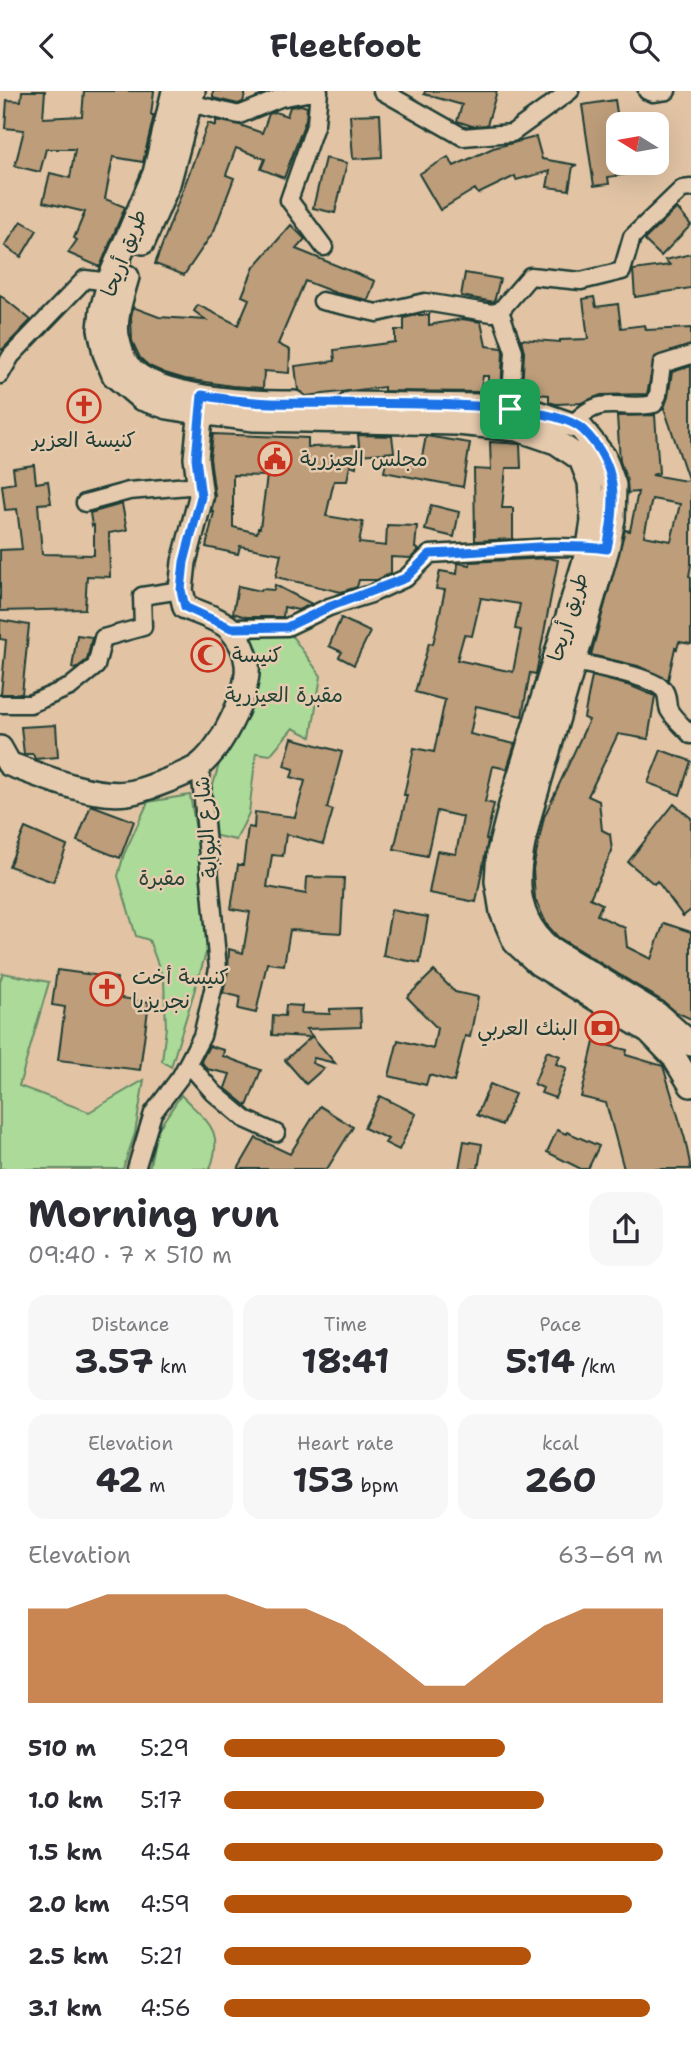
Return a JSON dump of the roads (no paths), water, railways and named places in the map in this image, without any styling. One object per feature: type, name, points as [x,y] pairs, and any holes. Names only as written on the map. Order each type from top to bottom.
[{"type":"main road","name":"طريق أريحا","points":[[182,97],[155,173],[110,282],[102,310],[100,329],[105,353],[114,375],[141,398],[168,407],[229,400],[480,406],[532,411],[581,428],[604,457],[614,485],[613,519],[598,548],[512,801],[499,852],[497,881],[502,912],[514,942],[539,964],[649,1031],[674,1057],[691,1085]]},
{"type":"main road","name":"طريق أريحا","points":[[182,97],[168,184],[129,271],[118,315],[116,333],[128,366],[142,378],[201,404],[254,419],[457,423],[518,429],[556,442],[581,459],[590,482],[598,548],[574,662],[520,855],[519,893],[525,919],[536,937],[549,948],[657,1014],[689,1039]]},
{"type":"main road","points":[[201,404],[196,458],[201,497],[184,562],[181,590],[185,607],[231,628]]},
{"type":"main road","name":"شارع البوابة","points":[[200,765],[223,737],[246,685],[247,664],[241,643],[231,628]]},
{"type":"main road","points":[[3,762],[87,790],[127,794],[159,785],[200,765]]},
{"type":"street","points":[[182,97],[239,115],[280,97],[318,91],[316,123],[289,200],[324,247]]},
{"type":"street","points":[[382,91],[463,137],[512,133],[570,91]]},
{"type":"street","points":[[647,91],[667,91]]},
{"type":"street","points":[[322,301],[377,313],[425,302],[492,313],[500,311],[530,276],[581,281],[622,271],[632,237],[681,189],[691,188]]},
{"type":"street","points":[[0,375],[11,356],[85,279],[110,282]]},
{"type":"street","points":[[500,311],[514,351],[510,409]]},
{"type":"street","points":[[572,425],[591,407],[607,404],[643,407],[654,404],[658,395],[662,364],[691,355]]},
{"type":"street","points":[[85,503],[129,491],[200,485]]},
{"type":"street","points":[[231,628],[287,627],[329,607],[406,578],[430,554],[598,548]]},
{"type":"street","points":[[0,704],[30,704],[70,687],[96,666],[103,638],[142,627],[142,596],[181,590]]},
{"type":"street","points":[[574,662],[623,673],[662,687],[667,693],[667,704],[671,713],[691,735]]},
{"type":"street","name":"شارع البوابة","points":[[136,1169],[153,1113],[188,1063],[202,1036],[219,969],[200,765]]},
{"type":"street","points":[[188,1063],[214,1093],[245,1118],[276,1133]]},
{"type":"place","name":"كنيسة العزير","points":[[84,406]]},
{"type":"place","name":"مجلس العيزرية","points":[[275,459]]},
{"type":"place","name":"كنيسة","points":[[208,655]]},
{"type":"place","name":"كنيسة أخت نجريزيا","points":[[107,989]]},
{"type":"place","name":"البنك العربي","points":[[602,1028]]},
{"type":"park label","name":"مقبرة العيزرية","points":[[284,695]]},
{"type":"park label","name":"مقبرة","points":[[162,878]]}]
